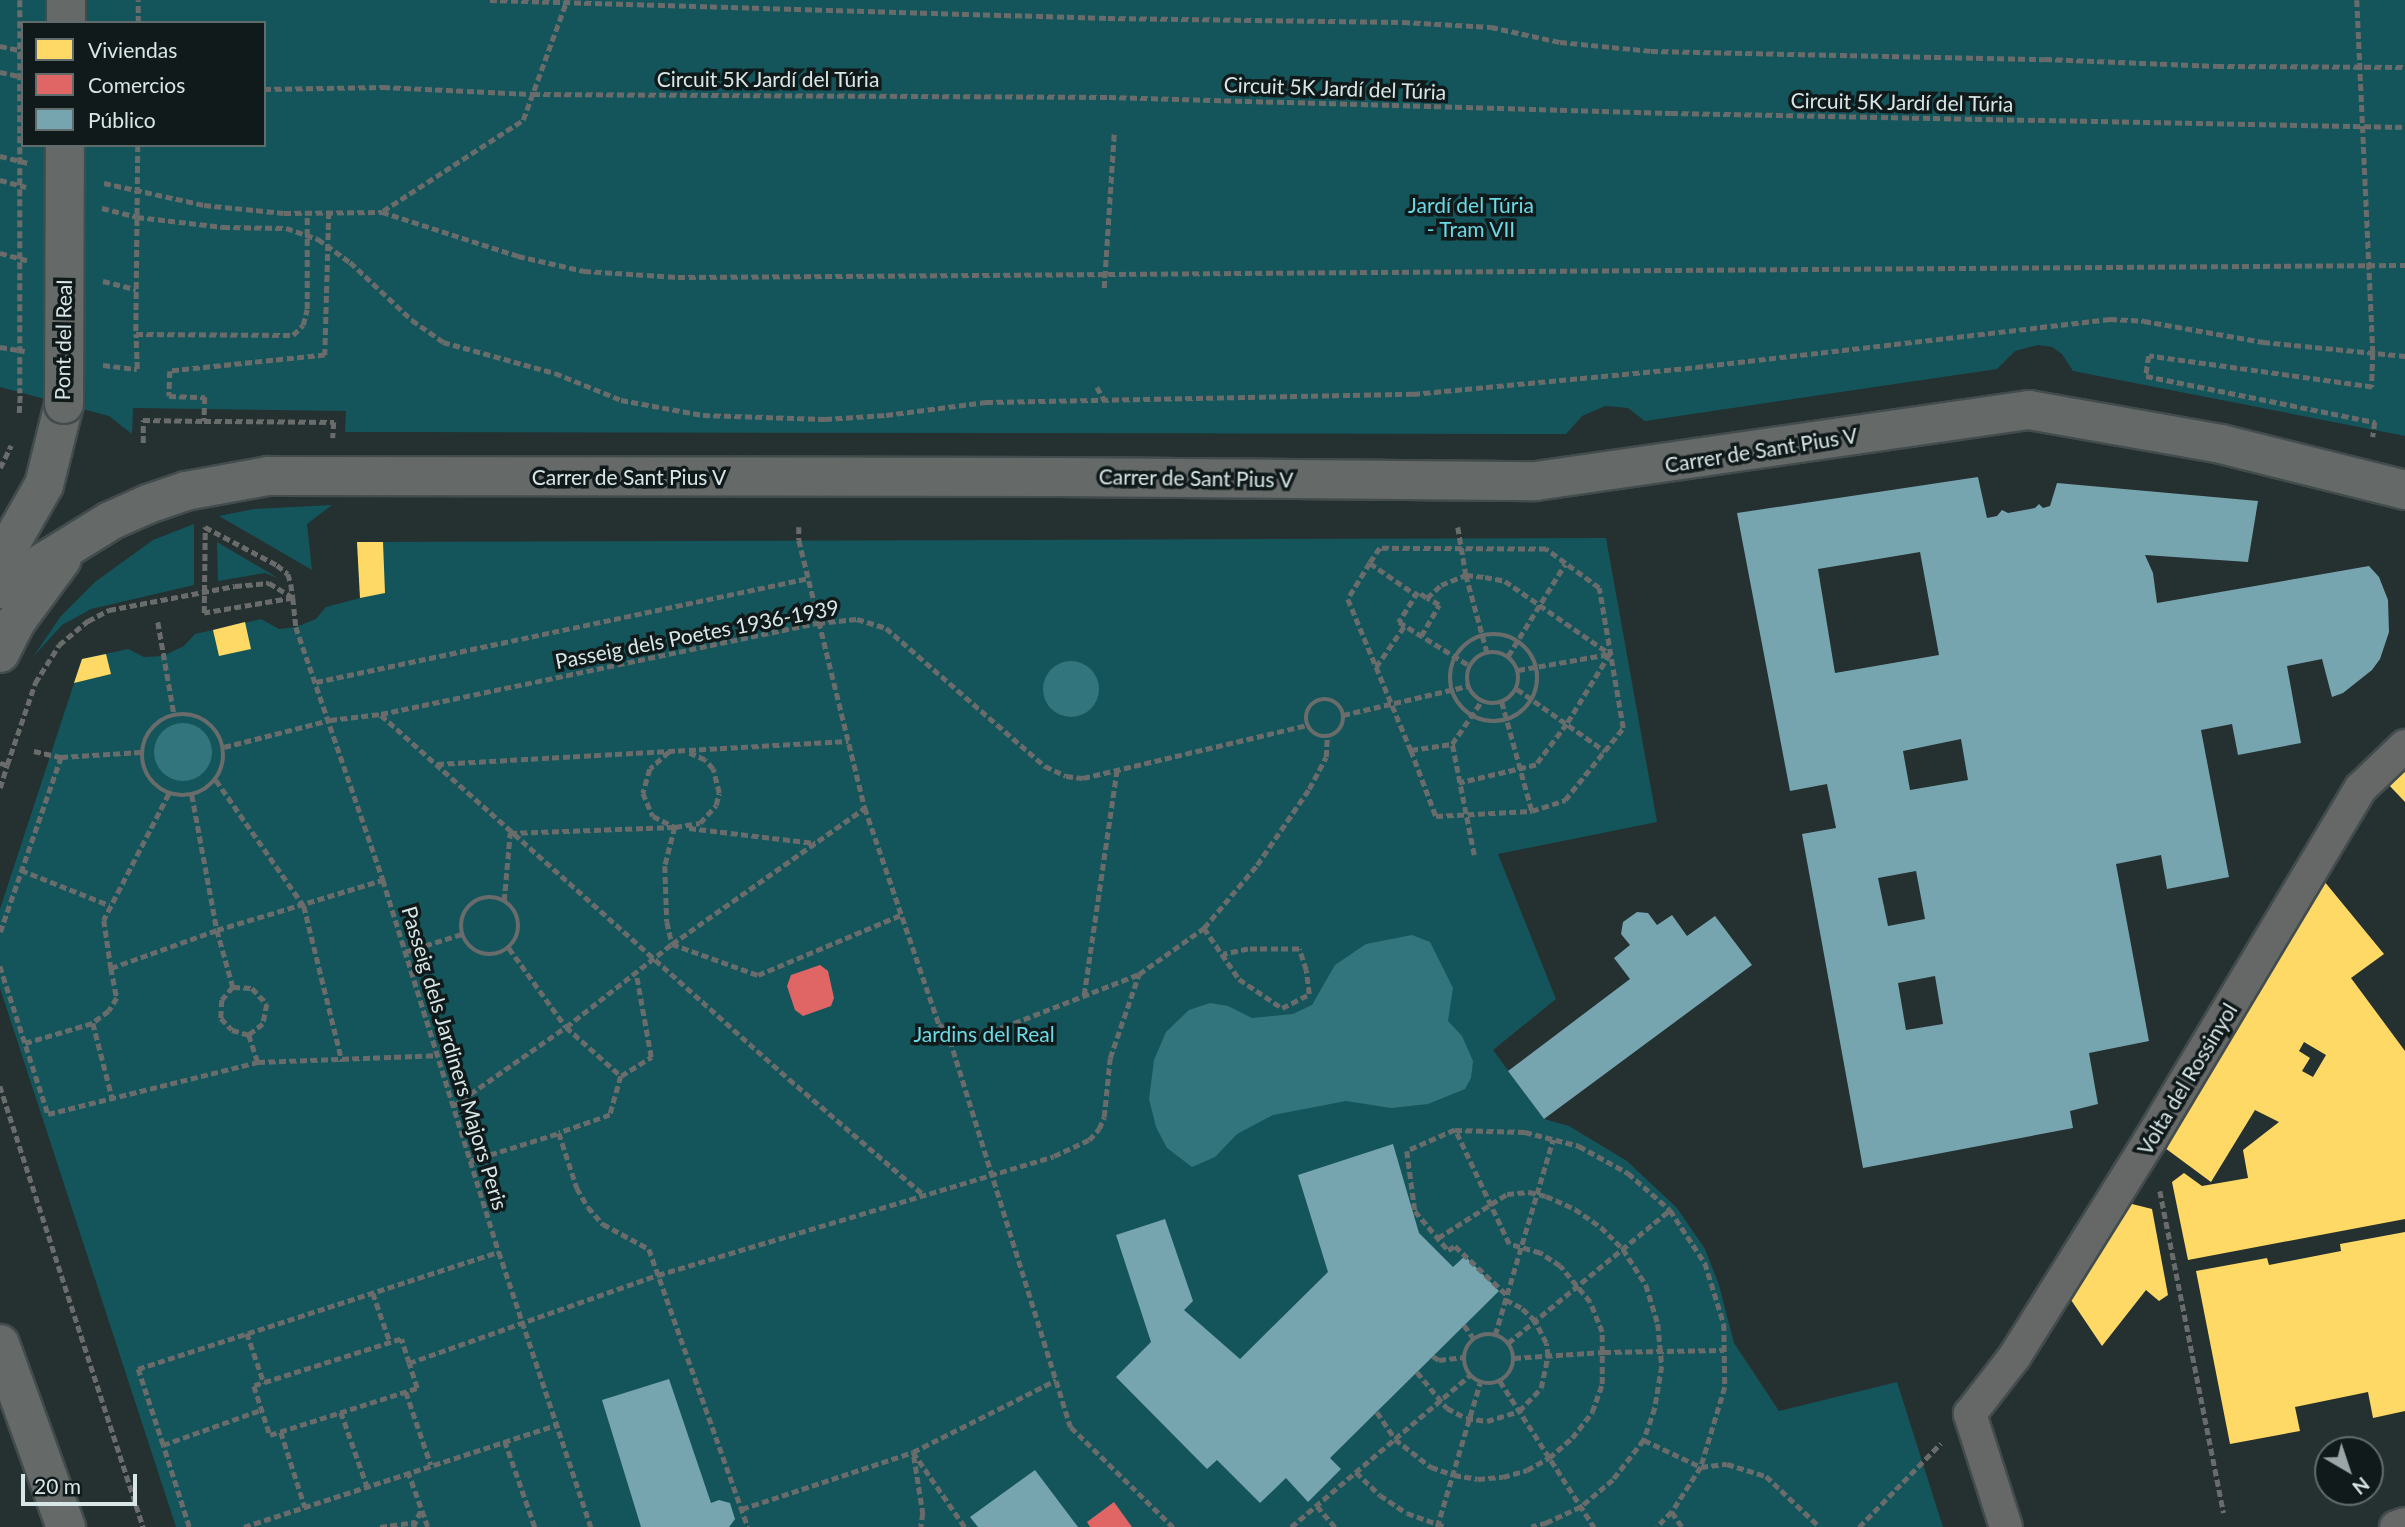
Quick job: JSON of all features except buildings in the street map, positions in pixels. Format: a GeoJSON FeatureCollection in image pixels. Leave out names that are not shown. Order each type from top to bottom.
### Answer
{"type":"FeatureCollection","features":[{"type":"Feature","properties":{"kind":"main road"},"geometry":{"type":"LineString","coordinates":[[66,0],[66,21]]}},
{"type":"Feature","properties":{"kind":"main road","name":"Pont del Real"},"geometry":{"type":"LineString","coordinates":[[0,562],[44,485],[64,404],[51,155]]}},
{"type":"Feature","properties":{"kind":"main road","name":"Carrer de Sant Pius V"},"geometry":{"type":"LineString","coordinates":[[0,589],[110,521],[148,504],[198,488],[268,477],[1059,477],[1536,481],[2029,410],[2221,444],[2405,490]]}},
{"type":"Feature","properties":{"kind":"main road"},"geometry":{"type":"LineString","coordinates":[[0,653],[15,623],[72,546]]}},
{"type":"Feature","properties":{"kind":"main road"},"geometry":{"type":"LineString","coordinates":[[0,1344],[66,1527]]}},
{"type":"Feature","properties":{"kind":"street","name":"Volta del Rossinyol"},"geometry":{"type":"LineString","coordinates":[[1970,1415],[2015,1356],[2150,1140],[2361,788],[2405,746]]}},
{"type":"Feature","properties":{"kind":"street"},"geometry":{"type":"LineString","coordinates":[[1970,1415],[2006,1527]]}},
{"type":"Feature","properties":{"kind":"street"},"geometry":{"type":"LineString","coordinates":[[2396,1527],[2405,1524]]}},
{"type":"Feature","properties":{"kind":"path","name":"Pont del Real"},"geometry":{"type":"LineString","coordinates":[[19,415],[20,0]]}},
{"type":"Feature","properties":{"kind":"path"},"geometry":{"type":"LineString","coordinates":[[138,0],[138,21]]}},
{"type":"Feature","properties":{"kind":"path"},"geometry":{"type":"LineString","coordinates":[[490,0],[1403,22],[1491,27],[1560,42],[1651,51],[2405,67]]}},
{"type":"Feature","properties":{"kind":"path"},"geometry":{"type":"LineString","coordinates":[[2357,0],[2373,353],[2372,387],[2150,356],[2146,376],[2375,422],[2373,437]]}},
{"type":"Feature","properties":{"kind":"path"},"geometry":{"type":"LineString","coordinates":[[382,212],[523,120],[566,2]]}},
{"type":"Feature","properties":{"kind":"path"},"geometry":{"type":"LineString","coordinates":[[0,46],[21,51]]}},
{"type":"Feature","properties":{"kind":"path"},"geometry":{"type":"LineString","coordinates":[[0,72],[21,77]]}},
{"type":"Feature","properties":{"kind":"path","name":"Circuit 5K Jardí del Túria"},"geometry":{"type":"LineString","coordinates":[[266,89],[383,87],[533,94],[1109,97],[1671,113],[2405,127]]}},
{"type":"Feature","properties":{"kind":"path"},"geometry":{"type":"LineString","coordinates":[[1104,288],[1114,132]]}},
{"type":"Feature","properties":{"kind":"path"},"geometry":{"type":"LineString","coordinates":[[138,147],[136,334],[293,335],[303,326],[307,309],[307,213]]}},
{"type":"Feature","properties":{"kind":"path"},"geometry":{"type":"LineString","coordinates":[[0,156],[51,155]]}},
{"type":"Feature","properties":{"kind":"path"},"geometry":{"type":"LineString","coordinates":[[0,180],[38,190]]}},
{"type":"Feature","properties":{"kind":"path"},"geometry":{"type":"LineString","coordinates":[[100,182],[204,205],[307,213],[382,212],[517,256],[584,271],[678,277],[2405,265]]}},
{"type":"Feature","properties":{"kind":"path"},"geometry":{"type":"LineString","coordinates":[[101,207],[137,217],[223,227],[286,229],[307,236],[328,246],[350,262],[412,320],[443,342],[555,373],[621,400],[703,415],[825,419],[886,415],[986,402],[1413,394],[1501,388],[2110,319],[2144,321],[2263,342],[2405,356]]}},
{"type":"Feature","properties":{"kind":"path"},"geometry":{"type":"LineString","coordinates":[[204,421],[205,397],[169,396],[170,371],[326,355],[329,212]]}},
{"type":"Feature","properties":{"kind":"path"},"geometry":{"type":"LineString","coordinates":[[1097,387],[1104,399]]}},
{"type":"Feature","properties":{"kind":"path"},"geometry":{"type":"LineString","coordinates":[[143,443],[143,420],[334,422],[333,442]]}},
{"type":"Feature","properties":{"kind":"path"},"geometry":{"type":"LineString","coordinates":[[0,468],[12,441]]}},
{"type":"Feature","properties":{"kind":"path","name":"Passeig dels Jardiners Majors Peris"},"geometry":{"type":"LineString","coordinates":[[205,592],[205,527],[277,565],[288,575],[296,627],[383,880],[499,1252],[559,1424],[591,1527]]}},
{"type":"Feature","properties":{"kind":"path"},"geometry":{"type":"LineString","coordinates":[[799,527],[799,540],[818,623],[865,807],[939,1024],[947,1030],[1071,1427],[1173,1527]]}},
{"type":"Feature","properties":{"kind":"path"},"geometry":{"type":"LineString","coordinates":[[1458,527],[1459,546],[1487,652]]}},
{"type":"Feature","properties":{"kind":"path"},"geometry":{"type":"LineString","coordinates":[[1459,546],[1546,549],[1599,588],[1623,728],[1565,800],[1532,811],[1436,816],[1348,599],[1370,563],[1380,548],[1459,546]]}},
{"type":"Feature","properties":{"kind":"path"},"geometry":{"type":"LineString","coordinates":[[1370,563],[1416,595]]}},
{"type":"Feature","properties":{"kind":"path"},"geometry":{"type":"LineString","coordinates":[[1508,656],[1565,564]]}},
{"type":"Feature","properties":{"kind":"path"},"geometry":{"type":"LineString","coordinates":[[1427,598],[1441,585],[1466,575],[1505,581],[1610,654]]}},
{"type":"Feature","properties":{"kind":"path"},"geometry":{"type":"LineString","coordinates":[[316,682],[809,578]]}},
{"type":"Feature","properties":{"kind":"path"},"geometry":{"type":"LineString","coordinates":[[0,788],[36,683],[59,645],[88,621],[109,610],[269,583],[293,598]]}},
{"type":"Feature","properties":{"kind":"path"},"geometry":{"type":"LineString","coordinates":[[205,592],[204,613],[293,598]]}},
{"type":"Feature","properties":{"kind":"path"},"geometry":{"type":"LineString","coordinates":[[1421,636],[1439,606],[1418,592],[1399,622],[1405,625],[1421,636],[1455,656],[1469,666]]}},
{"type":"Feature","properties":{"kind":"path","name":"Passeig dels Poetes 1936-1939"},"geometry":{"type":"LineString","coordinates":[[224,747],[330,720],[381,715],[818,623],[857,619],[886,628],[1045,766],[1066,776],[1083,778],[1307,724]]}},
{"type":"Feature","properties":{"kind":"path"},"geometry":{"type":"LineString","coordinates":[[158,622],[174,714]]}},
{"type":"Feature","properties":{"kind":"path"},"geometry":{"type":"LineString","coordinates":[[1376,667],[1405,625]]}},
{"type":"Feature","properties":{"kind":"path"},"geometry":{"type":"LineString","coordinates":[[1482,635],[1506,635],[1518,641],[1533,656],[1537,667],[1539,678],[1532,700],[1525,709],[1507,720],[1494,722],[1471,715],[1456,699],[1451,689],[1450,678],[1455,656],[1472,640],[1482,635]]}},
{"type":"Feature","properties":{"kind":"path"},"geometry":{"type":"LineString","coordinates":[[1487,652],[1508,656],[1518,670],[1517,689],[1502,702],[1480,702],[1468,686],[1469,666],[1487,652]]}},
{"type":"Feature","properties":{"kind":"path"},"geometry":{"type":"LineString","coordinates":[[1518,670],[1610,654]]}},
{"type":"Feature","properties":{"kind":"path"},"geometry":{"type":"LineString","coordinates":[[1459,783],[1536,765],[1567,724],[1610,654]]}},
{"type":"Feature","properties":{"kind":"path"},"geometry":{"type":"LineString","coordinates":[[1343,715],[1468,686]]}},
{"type":"Feature","properties":{"kind":"path"},"geometry":{"type":"LineString","coordinates":[[1517,689],[1605,751]]}},
{"type":"Feature","properties":{"kind":"path"},"geometry":{"type":"LineString","coordinates":[[1320,700],[1333,701],[1343,715],[1338,732],[1327,737],[1315,735],[1307,724],[1310,706],[1320,700]]}},
{"type":"Feature","properties":{"kind":"path"},"geometry":{"type":"LineString","coordinates":[[1474,855],[1452,744],[1480,702]]}},
{"type":"Feature","properties":{"kind":"path"},"geometry":{"type":"LineString","coordinates":[[1502,702],[1532,811]]}},
{"type":"Feature","properties":{"kind":"path"},"geometry":{"type":"LineString","coordinates":[[174,714],[201,717],[212,725],[224,747],[224,758],[216,780],[192,795],[169,794],[153,785],[147,775],[141,752],[151,727],[174,714]]}},
{"type":"Feature","properties":{"kind":"path"},"geometry":{"type":"LineString","coordinates":[[381,715],[510,833],[924,1195]]}},
{"type":"Feature","properties":{"kind":"path"},"geometry":{"type":"LineString","coordinates":[[950,1042],[1004,1027],[1139,974],[1204,928],[1257,865],[1309,789],[1325,757],[1327,737]]}},
{"type":"Feature","properties":{"kind":"path"},"geometry":{"type":"LineString","coordinates":[[436,764],[848,741]]}},
{"type":"Feature","properties":{"kind":"path"},"geometry":{"type":"LineString","coordinates":[[1411,750],[1452,744]]}},
{"type":"Feature","properties":{"kind":"path"},"geometry":{"type":"LineString","coordinates":[[34,751],[61,757],[141,752]]}},
{"type":"Feature","properties":{"kind":"path"},"geometry":{"type":"LineString","coordinates":[[683,751],[705,760],[718,781],[716,805],[709,815],[688,827]]}},
{"type":"Feature","properties":{"kind":"path"},"geometry":{"type":"LineString","coordinates":[[670,752],[650,769],[643,793],[653,816],[675,827]]}},
{"type":"Feature","properties":{"kind":"path"},"geometry":{"type":"LineString","coordinates":[[0,932],[61,757]]}},
{"type":"Feature","properties":{"kind":"path"},"geometry":{"type":"LineString","coordinates":[[0,763],[7,765]]}},
{"type":"Feature","properties":{"kind":"path"},"geometry":{"type":"LineString","coordinates":[[1083,996],[1117,769]]}},
{"type":"Feature","properties":{"kind":"path"},"geometry":{"type":"LineString","coordinates":[[216,780],[304,906],[342,1061]]}},
{"type":"Feature","properties":{"kind":"path"},"geometry":{"type":"LineString","coordinates":[[25,1043],[93,1023],[109,1011],[117,998],[104,919],[169,794]]}},
{"type":"Feature","properties":{"kind":"path"},"geometry":{"type":"LineString","coordinates":[[192,795],[217,930],[233,987]]}},
{"type":"Feature","properties":{"kind":"path"},"geometry":{"type":"LineString","coordinates":[[453,1106],[566,1027],[672,944],[865,807]]}},
{"type":"Feature","properties":{"kind":"path"},"geometry":{"type":"LineString","coordinates":[[672,944],[667,922],[665,866],[675,827]]}},
{"type":"Feature","properties":{"kind":"path"},"geometry":{"type":"LineString","coordinates":[[510,833],[688,827],[815,843]]}},
{"type":"Feature","properties":{"kind":"path"},"geometry":{"type":"LineString","coordinates":[[504,901],[510,833]]}},
{"type":"Feature","properties":{"kind":"path"},"geometry":{"type":"LineString","coordinates":[[21,870],[109,905]]}},
{"type":"Feature","properties":{"kind":"path"},"geometry":{"type":"LineString","coordinates":[[111,968],[217,930],[304,906],[383,880]]}},
{"type":"Feature","properties":{"kind":"path"},"geometry":{"type":"LineString","coordinates":[[493,897],[504,901],[516,912],[519,922],[519,931],[509,948],[501,953],[482,954],[473,950],[462,934],[463,915],[475,901],[493,897]]}},
{"type":"Feature","properties":{"kind":"path"},"geometry":{"type":"LineString","coordinates":[[672,944],[758,975],[901,915]]}},
{"type":"Feature","properties":{"kind":"path"},"geometry":{"type":"LineString","coordinates":[[1204,928],[1224,954],[1238,979],[1282,1008],[1309,994],[1306,970],[1299,949],[1248,949],[1224,954]]}},
{"type":"Feature","properties":{"kind":"path"},"geometry":{"type":"LineString","coordinates":[[405,952],[462,934]]}},
{"type":"Feature","properties":{"kind":"path"},"geometry":{"type":"LineString","coordinates":[[509,948],[566,1027],[621,1076]]}},
{"type":"Feature","properties":{"kind":"path"},"geometry":{"type":"LineString","coordinates":[[0,965],[48,1114],[258,1062],[342,1061],[437,1055]]}},
{"type":"Feature","properties":{"kind":"path"},"geometry":{"type":"LineString","coordinates":[[470,1161],[610,1115],[621,1076],[651,1057],[636,974]]}},
{"type":"Feature","properties":{"kind":"path"},"geometry":{"type":"LineString","coordinates":[[409,1363],[658,1275],[1054,1156],[1088,1140],[1099,1129],[1104,1117],[1110,1058],[1139,974]]}},
{"type":"Feature","properties":{"kind":"path"},"geometry":{"type":"LineString","coordinates":[[233,987],[252,988],[267,1004],[263,1024],[249,1035]]}},
{"type":"Feature","properties":{"kind":"path"},"geometry":{"type":"LineString","coordinates":[[233,987],[222,1000],[221,1018],[232,1030],[249,1035]]}},
{"type":"Feature","properties":{"kind":"path"},"geometry":{"type":"LineString","coordinates":[[93,1023],[112,1097]]}},
{"type":"Feature","properties":{"kind":"path"},"geometry":{"type":"LineString","coordinates":[[249,1035],[258,1062]]}},
{"type":"Feature","properties":{"kind":"path"},"geometry":{"type":"LineString","coordinates":[[0,1086],[143,1527]]}},
{"type":"Feature","properties":{"kind":"path"},"geometry":{"type":"LineString","coordinates":[[1377,1412],[1395,1439],[1431,1467],[1478,1479],[1503,1477],[1527,1470],[1549,1458],[1572,1438],[1592,1412],[1602,1384],[1602,1332],[1579,1286],[1560,1266],[1540,1252],[1509,1244],[1455,1130]]}},
{"type":"Feature","properties":{"kind":"path"},"geometry":{"type":"LineString","coordinates":[[1417,1372],[1447,1408],[1470,1419],[1496,1419],[1519,1411],[1541,1388],[1548,1356],[1546,1343],[1535,1321],[1506,1298],[1455,1246],[1448,1250],[1415,1211],[1407,1151],[1455,1130],[1525,1132],[1579,1146],[1628,1173],[1670,1210],[1704,1263],[1724,1324],[1725,1387],[1701,1467],[1672,1512],[1657,1527]]}},
{"type":"Feature","properties":{"kind":"path"},"geometry":{"type":"LineString","coordinates":[[559,1133],[577,1188],[588,1207],[603,1224],[649,1249],[748,1527]]}},
{"type":"Feature","properties":{"kind":"path"},"geometry":{"type":"LineString","coordinates":[[1495,1335],[1553,1139]]}},
{"type":"Feature","properties":{"kind":"path"},"geometry":{"type":"LineString","coordinates":[[2150,1140],[2224,1513]]}},
{"type":"Feature","properties":{"kind":"path"},"geometry":{"type":"LineString","coordinates":[[1438,1238],[1507,1194],[1537,1194],[1575,1209],[1601,1227],[1623,1249],[1646,1285],[1658,1324],[1662,1366],[1656,1408],[1644,1440],[1614,1480],[1581,1507],[1547,1523],[1531,1527]]}},
{"type":"Feature","properties":{"kind":"path"},"geometry":{"type":"LineString","coordinates":[[1508,1343],[1670,1210]]}},
{"type":"Feature","properties":{"kind":"path"},"geometry":{"type":"LineString","coordinates":[[189,1527],[138,1369],[499,1252]]}},
{"type":"Feature","properties":{"kind":"path"},"geometry":{"type":"LineString","coordinates":[[373,1293],[390,1342]]}},
{"type":"Feature","properties":{"kind":"path"},"geometry":{"type":"LineString","coordinates":[[1464,1325],[1474,1339]]}},
{"type":"Feature","properties":{"kind":"path"},"geometry":{"type":"LineString","coordinates":[[247,1333],[264,1383]]}},
{"type":"Feature","properties":{"kind":"path"},"geometry":{"type":"LineString","coordinates":[[1495,1335],[1508,1343],[1514,1358],[1511,1372],[1500,1381],[1480,1383],[1470,1375],[1464,1357],[1474,1339],[1495,1335]]}},
{"type":"Feature","properties":{"kind":"path"},"geometry":{"type":"LineString","coordinates":[[401,1339],[417,1388],[270,1435],[254,1386],[390,1342],[401,1339]]}},
{"type":"Feature","properties":{"kind":"path"},"geometry":{"type":"LineString","coordinates":[[1514,1358],[1604,1352],[1724,1350]]}},
{"type":"Feature","properties":{"kind":"path"},"geometry":{"type":"LineString","coordinates":[[1433,1356],[1439,1360],[1464,1357]]}},
{"type":"Feature","properties":{"kind":"path"},"geometry":{"type":"LineString","coordinates":[[1291,1527],[1470,1375]]}},
{"type":"Feature","properties":{"kind":"path"},"geometry":{"type":"LineString","coordinates":[[743,1510],[913,1452],[1056,1380]]}},
{"type":"Feature","properties":{"kind":"path"},"geometry":{"type":"LineString","coordinates":[[1500,1381],[1594,1527]]}},
{"type":"Feature","properties":{"kind":"path"},"geometry":{"type":"LineString","coordinates":[[1437,1526],[1480,1383]]}},
{"type":"Feature","properties":{"kind":"path"},"geometry":{"type":"LineString","coordinates":[[406,1392],[431,1465]]}},
{"type":"Feature","properties":{"kind":"path"},"geometry":{"type":"LineString","coordinates":[[163,1445],[261,1410]]}},
{"type":"Feature","properties":{"kind":"path"},"geometry":{"type":"LineString","coordinates":[[341,1412],[368,1486]]}},
{"type":"Feature","properties":{"kind":"path"},"geometry":{"type":"LineString","coordinates":[[1858,1527],[1970,1415]]}},
{"type":"Feature","properties":{"kind":"path"},"geometry":{"type":"LineString","coordinates":[[244,1527],[408,1471],[559,1424]]}},
{"type":"Feature","properties":{"kind":"path"},"geometry":{"type":"LineString","coordinates":[[281,1432],[305,1507]]}},
{"type":"Feature","properties":{"kind":"path"},"geometry":{"type":"LineString","coordinates":[[1644,1440],[1701,1467],[1727,1464],[1766,1476],[1820,1527]]}},
{"type":"Feature","properties":{"kind":"path"},"geometry":{"type":"LineString","coordinates":[[505,1441],[535,1527]]}},
{"type":"Feature","properties":{"kind":"path"},"geometry":{"type":"LineString","coordinates":[[913,1452],[923,1513],[921,1527]]}},
{"type":"Feature","properties":{"kind":"path"},"geometry":{"type":"LineString","coordinates":[[913,1452],[965,1527]]}},
{"type":"Feature","properties":{"kind":"path"},"geometry":{"type":"LineString","coordinates":[[408,1471],[428,1527]]}},
{"type":"Feature","properties":{"kind":"path"},"geometry":{"type":"LineString","coordinates":[[1356,1472],[1380,1495],[1398,1507],[1437,1526],[1446,1527]]}},
{"type":"Feature","properties":{"kind":"path"},"geometry":{"type":"LineString","coordinates":[[1317,1506],[1335,1527]]}},
{"type":"Feature","properties":{"kind":"path"},"geometry":{"type":"LineString","coordinates":[[380,1527],[414,1524],[422,1509]]}},
{"type":"Feature","properties":{"kind":"path"},"geometry":{"type":"LineString","coordinates":[[1672,1512],[1682,1527]]}},
{"type":"Feature","properties":{"kind":"green space","name":"Jardí del Túria - Tram VII"},"geometry":{"type":"Polygon","coordinates":[[[0,0],[2405,0],[2405,436],[2073,371],[2062,354],[2052,347],[2038,345],[2015,351],[1997,369],[1645,421],[1628,408],[1605,406],[1582,416],[1566,434],[345,432],[346,411],[133,408],[132,434],[109,416],[0,387],[0,0]]]}},
{"type":"Feature","properties":{"kind":"green space"},"geometry":{"type":"Polygon","coordinates":[[[332,505],[307,524],[312,570],[219,516],[254,509],[332,505]]]}},
{"type":"Feature","properties":{"kind":"green space"},"geometry":{"type":"Polygon","coordinates":[[[194,524],[194,585],[91,609],[62,625],[33,657],[61,616],[95,582],[153,540],[194,524]]]}},
{"type":"Feature","properties":{"kind":"green space","name":"Jardins del Real"},"geometry":{"type":"Polygon","coordinates":[[[1606,538],[1657,822],[1498,854],[1556,999],[1493,1050],[1544,1119],[1569,1126],[1627,1161],[1677,1208],[1705,1249],[1719,1285],[1734,1343],[1779,1411],[1897,1382],[1943,1527],[176,1527],[0,988],[0,909],[82,659],[128,649],[144,657],[163,656],[184,646],[195,634],[261,619],[279,629],[296,627],[316,619],[326,607],[360,598],[357,542],[1606,538]]]}},
{"type":"Feature","properties":{"kind":"green space"},"geometry":{"type":"Polygon","coordinates":[[[217,542],[278,578],[265,573],[218,581],[217,542]]]}},
{"type":"Feature","properties":{"kind":"shaded area"},"geometry":{"type":"Polygon","coordinates":[[[1071,661],[1091,669],[1099,689],[1091,709],[1071,717],[1051,709],[1043,689],[1051,669],[1071,661]]]}},
{"type":"Feature","properties":{"kind":"shaded area"},"geometry":{"type":"Polygon","coordinates":[[[177,723],[189,723],[204,731],[212,746],[212,758],[204,773],[189,781],[177,781],[162,773],[154,758],[154,746],[162,731],[177,723]]]}},
{"type":"Feature","properties":{"kind":"shaded area"},"geometry":{"type":"Polygon","coordinates":[[[1412,935],[1430,942],[1453,988],[1448,1021],[1462,1036],[1473,1061],[1471,1078],[1465,1089],[1428,1104],[1391,1108],[1346,1101],[1273,1115],[1237,1134],[1215,1157],[1192,1167],[1167,1148],[1156,1127],[1149,1099],[1154,1060],[1166,1032],[1189,1010],[1210,1003],[1228,1006],[1252,1018],[1293,1014],[1312,1005],[1335,965],[1366,944],[1412,935]]]}}]}
